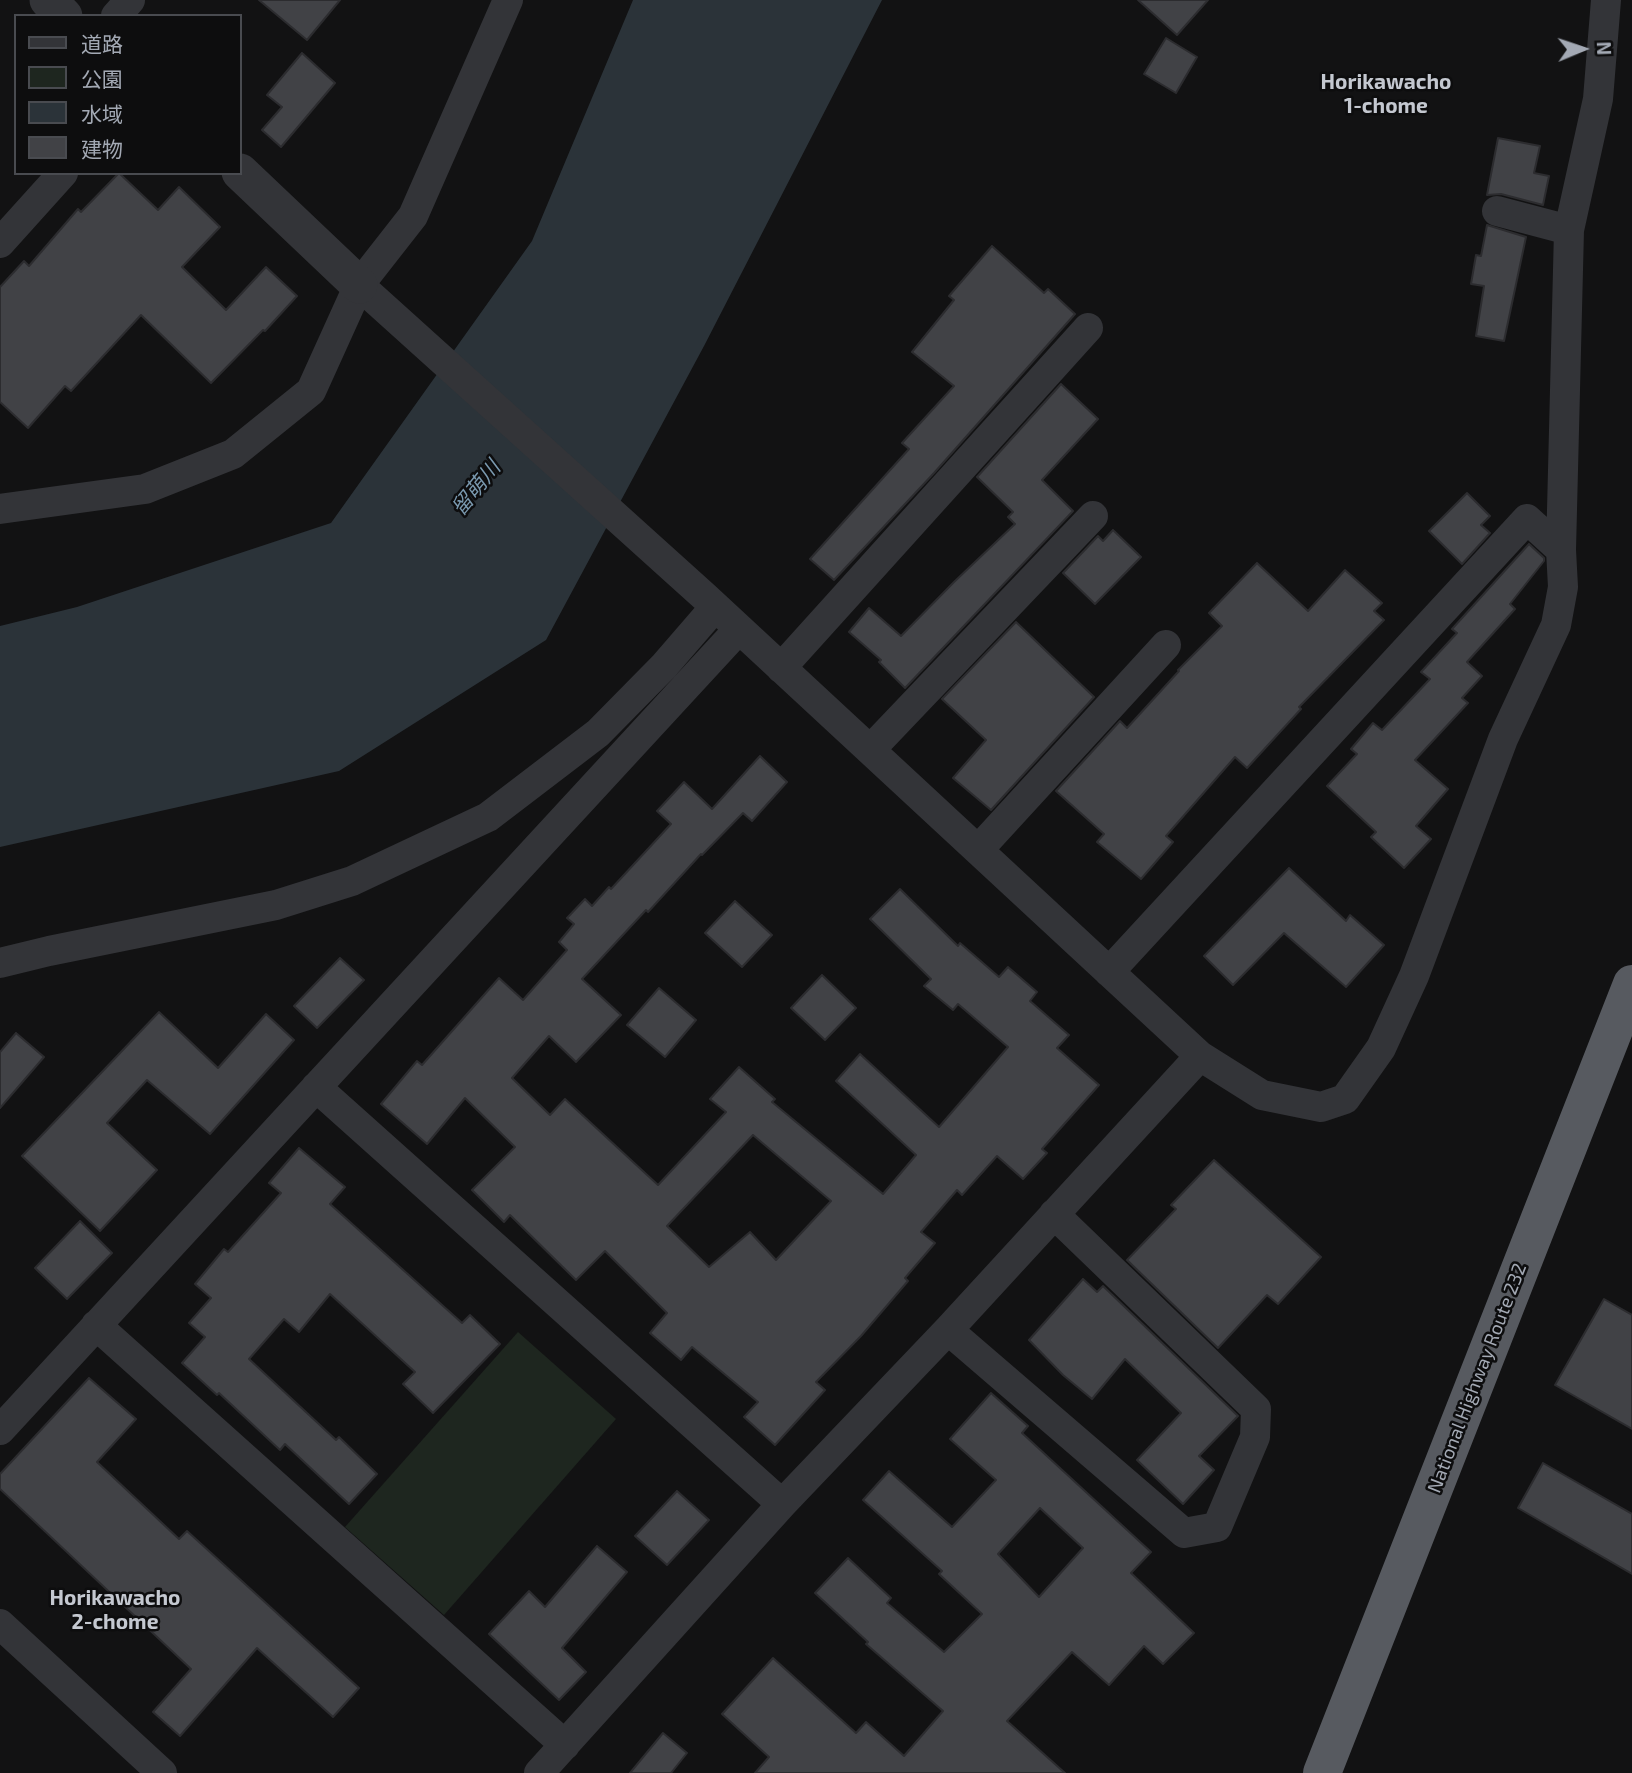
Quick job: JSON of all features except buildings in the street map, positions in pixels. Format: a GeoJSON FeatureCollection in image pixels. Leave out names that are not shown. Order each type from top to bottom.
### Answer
{"type":"FeatureCollection","features":[{"type":"Feature","properties":{"kind":"highway","name":"National Highway Route 232"},"geometry":{"type":"LineString","coordinates":[[1322,1773],[1632,984]]}},
{"type":"Feature","properties":{"kind":"street"},"geometry":{"type":"LineString","coordinates":[[48,0],[62,14]]}},
{"type":"Feature","properties":{"kind":"street"},"geometry":{"type":"LineString","coordinates":[[118,14],[130,0]]}},
{"type":"Feature","properties":{"kind":"street"},"geometry":{"type":"LineString","coordinates":[[0,509],[145,489],[233,454],[311,391],[413,216],[508,0]]}},
{"type":"Feature","properties":{"kind":"street"},"geometry":{"type":"LineString","coordinates":[[242,174],[1200,1056],[1262,1095],[1321,1107],[1345,1099],[1381,1048],[1414,976],[1503,738],[1556,625],[1563,587],[1561,551],[1569,230],[1598,99],[1606,0]]}},
{"type":"Feature","properties":{"kind":"street"},"geometry":{"type":"LineString","coordinates":[[0,243],[61,175]]}},
{"type":"Feature","properties":{"kind":"street"},"geometry":{"type":"LineString","coordinates":[[1497,211],[1569,230]]}},
{"type":"Feature","properties":{"kind":"street"},"geometry":{"type":"LineString","coordinates":[[781,668],[1088,328]]}},
{"type":"Feature","properties":{"kind":"street"},"geometry":{"type":"LineString","coordinates":[[870,750],[1093,516]]}},
{"type":"Feature","properties":{"kind":"street"},"geometry":{"type":"LineString","coordinates":[[1109,972],[1527,519],[1561,551]]}},
{"type":"Feature","properties":{"kind":"street"},"geometry":{"type":"LineString","coordinates":[[0,963],[49,950],[276,905],[352,881],[488,817],[598,733],[664,666],[710,602]]}},
{"type":"Feature","properties":{"kind":"street"},"geometry":{"type":"LineString","coordinates":[[0,1430],[739,629]]}},
{"type":"Feature","properties":{"kind":"street"},"geometry":{"type":"LineString","coordinates":[[978,850],[1166,645]]}},
{"type":"Feature","properties":{"kind":"street"},"geometry":{"type":"LineString","coordinates":[[539,1773],[782,1504],[948,1330],[1200,1056]]}},
{"type":"Feature","properties":{"kind":"street"},"geometry":{"type":"LineString","coordinates":[[316,1087],[782,1504]]}},
{"type":"Feature","properties":{"kind":"street"},"geometry":{"type":"LineString","coordinates":[[948,1330],[1184,1533],[1217,1527],[1255,1437],[1256,1409],[1054,1214]]}},
{"type":"Feature","properties":{"kind":"street"},"geometry":{"type":"LineString","coordinates":[[96,1325],[565,1745]]}},
{"type":"Feature","properties":{"kind":"street"},"geometry":{"type":"LineString","coordinates":[[0,1624],[162,1773]]}},
{"type":"Feature","properties":{"kind":"green space"},"geometry":{"type":"Polygon","coordinates":[[[518,1332],[616,1419],[444,1615],[345,1527],[518,1332]]]}},
{"type":"Feature","properties":{"kind":"water","name":"留萌川"},"geometry":{"type":"Polygon","coordinates":[[[633,0],[882,0],[704,346],[546,640],[339,771],[0,847],[0,626],[77,607],[331,523],[532,241],[633,0]]]}},
{"type":"Feature","properties":{"kind":"district","name":"Horikawacho 1-chome"},"geometry":{"type":"Point","coordinates":[1386,94]}},
{"type":"Feature","properties":{"kind":"district","name":"Horikawacho 2-chome"},"geometry":{"type":"Point","coordinates":[115,1610]}}]}
